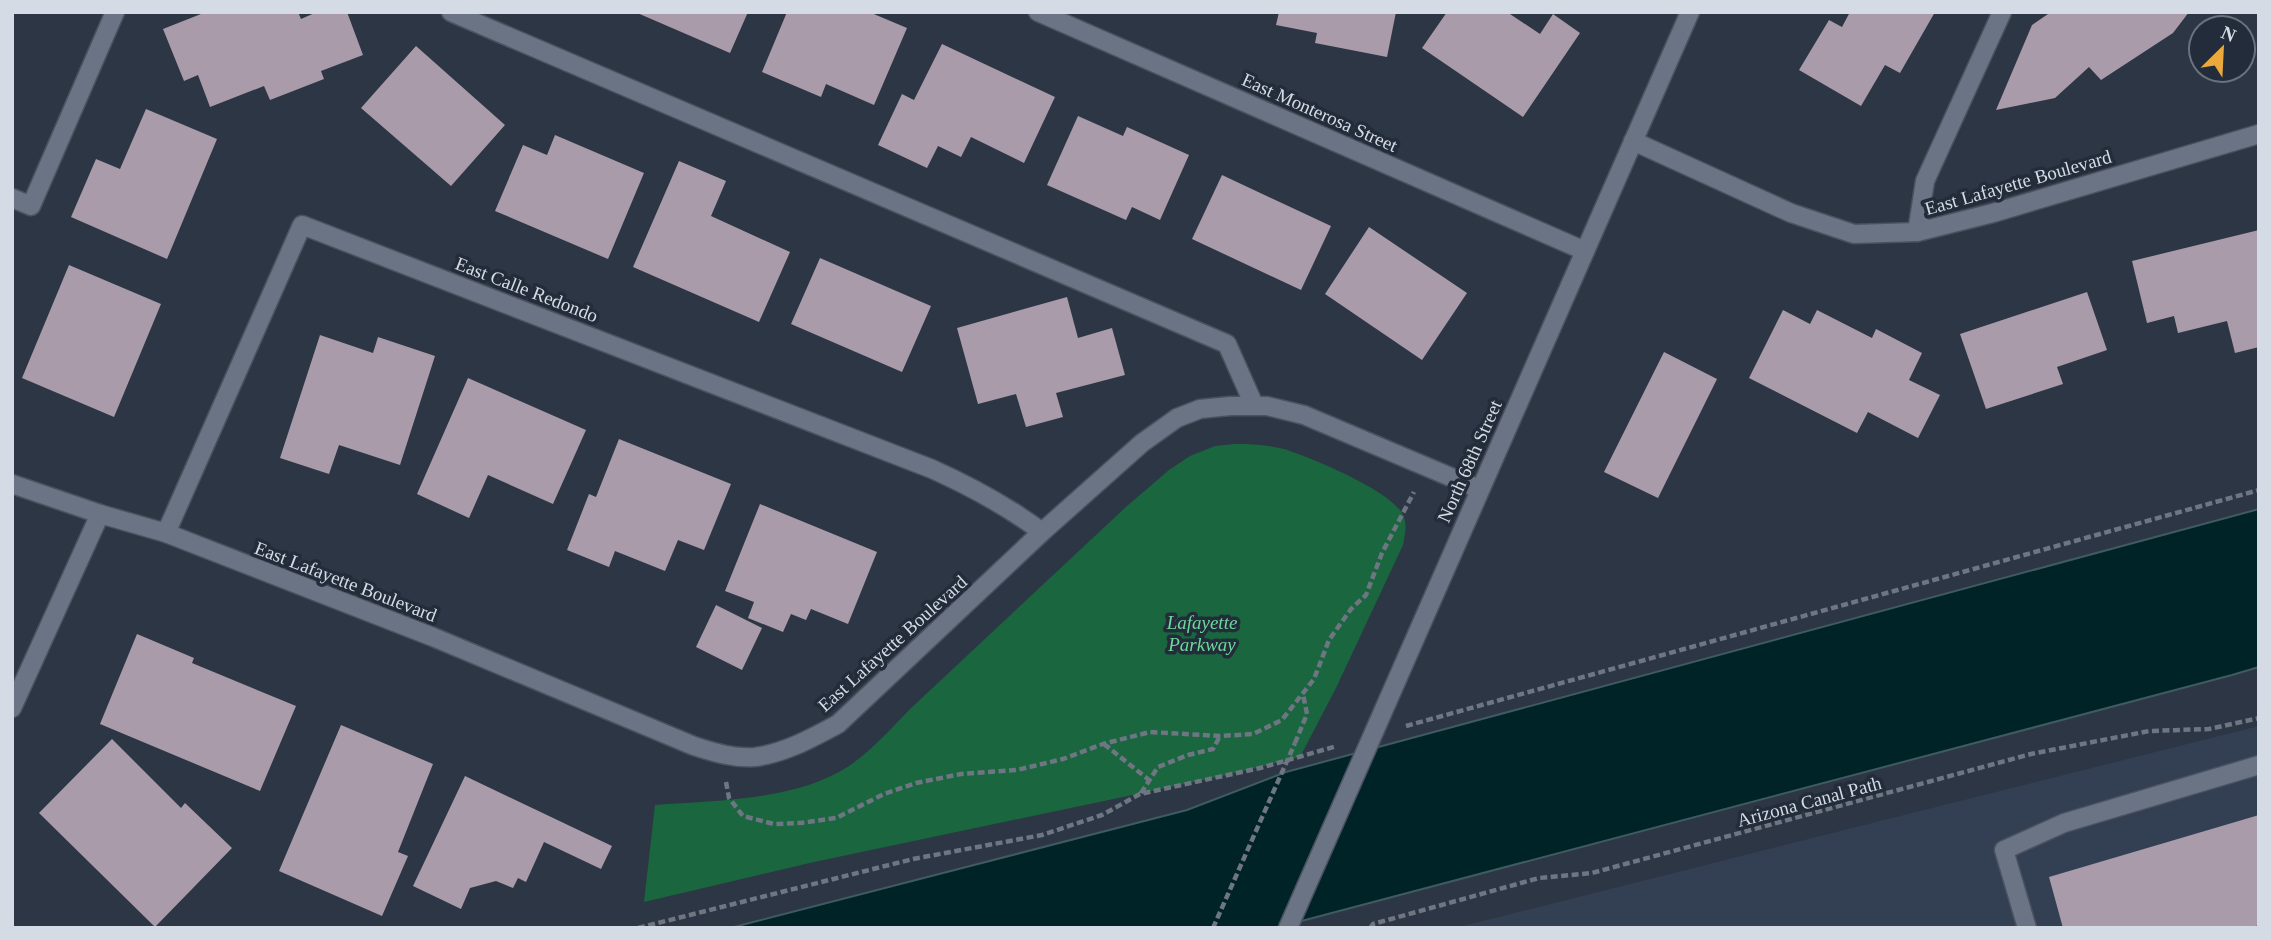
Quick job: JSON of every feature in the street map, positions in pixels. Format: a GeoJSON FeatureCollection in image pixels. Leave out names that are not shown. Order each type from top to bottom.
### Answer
{"type":"FeatureCollection","features":[{"type":"Feature","properties":{"kind":"street"},"geometry":{"type":"LineString","coordinates":[[12,198],[31,206],[115,12]]}},
{"type":"Feature","properties":{"kind":"street"},"geometry":{"type":"LineString","coordinates":[[451,12],[1227,344],[1254,405]]}},
{"type":"Feature","properties":{"kind":"street","name":"East Monterosa Street"},"geometry":{"type":"LineString","coordinates":[[1038,12],[1585,251]]}},
{"type":"Feature","properties":{"kind":"street","name":"North 68th Street"},"geometry":{"type":"LineString","coordinates":[[1288,928],[1690,12]]}},
{"type":"Feature","properties":{"kind":"street"},"geometry":{"type":"LineString","coordinates":[[1917,232],[1925,181],[2001,12]]}},
{"type":"Feature","properties":{"kind":"street","name":"East Lafayette Boulevard"},"geometry":{"type":"LineString","coordinates":[[1633,141],[1791,213],[1854,234],[1917,232],[1993,213],[2259,134]]}},
{"type":"Feature","properties":{"kind":"street","name":"East Calle Redondo"},"geometry":{"type":"LineString","coordinates":[[166,533],[302,225],[932,469],[976,488],[1042,532]]}},
{"type":"Feature","properties":{"kind":"street","name":"East Lafayette Boulevard"},"geometry":{"type":"LineString","coordinates":[[12,484],[166,533],[433,637],[694,746],[722,754],[754,757],[799,745],[838,724],[1042,532],[1142,443],[1177,418],[1199,409],[1254,405],[1304,415],[1479,489]]}},
{"type":"Feature","properties":{"kind":"street"},"geometry":{"type":"LineString","coordinates":[[12,708],[100,514]]}},
{"type":"Feature","properties":{"kind":"street"},"geometry":{"type":"LineString","coordinates":[[2027,928],[2004,850],[2064,823],[2259,765]]}},
{"type":"Feature","properties":{"kind":"path"},"geometry":{"type":"LineString","coordinates":[[722,754],[729,798],[743,816],[774,824],[836,818],[884,794],[916,783],[961,774],[1017,770],[1150,732],[1220,736],[1253,734],[1282,720],[1314,679],[1329,640],[1366,595],[1382,553],[1427,466]]}},
{"type":"Feature","properties":{"kind":"path"},"geometry":{"type":"LineString","coordinates":[[1416,723],[2259,490]]}},
{"type":"Feature","properties":{"kind":"path"},"geometry":{"type":"LineString","coordinates":[[1213,928],[1307,714],[1303,694]]}},
{"type":"Feature","properties":{"kind":"path","name":"Arizona Canal Path"},"geometry":{"type":"LineString","coordinates":[[1370,928],[1373,924],[1539,878],[1592,873],[2031,754],[2150,731],[2209,729],[2259,718]]}},
{"type":"Feature","properties":{"kind":"path"},"geometry":{"type":"LineString","coordinates":[[1140,794],[1158,767],[1213,749],[1220,736]]}},
{"type":"Feature","properties":{"kind":"path"},"geometry":{"type":"LineString","coordinates":[[1103,744],[1149,780]]}},
{"type":"Feature","properties":{"kind":"path"},"geometry":{"type":"LineString","coordinates":[[638,928],[913,859],[1042,835],[1102,815],[1140,794],[1300,757]]}},
{"type":"Feature","properties":{"kind":"shaded area"},"geometry":{"type":"Polygon","coordinates":[[[2259,509],[2259,667],[2232,675],[1275,928],[730,928],[1187,810],[1286,772],[2259,509]]]}},
{"type":"Feature","properties":{"kind":"shaded area"},"geometry":{"type":"Polygon","coordinates":[[[2259,726],[2259,928],[1455,928],[2259,726]]]}},
{"type":"Feature","properties":{"kind":"green space","name":"Lafayette Parkway"},"geometry":{"type":"Polygon","coordinates":[[[1235,444],[1284,449],[1312,459],[1382,494],[1402,513],[1405,521],[1403,545],[1336,688],[1300,757],[1223,776],[814,862],[644,902],[655,805],[730,800],[781,792],[828,778],[849,766],[873,747],[909,710],[1169,470],[1190,456],[1215,446],[1235,444]]]}},
{"type":"Feature","properties":{"kind":"building"},"geometry":{"type":"Polygon","coordinates":[[[206,12],[298,12],[301,19],[317,12],[347,12],[363,55],[321,71],[324,79],[270,100],[264,86],[210,107],[198,75],[184,81],[163,29],[206,12]]]}},
{"type":"Feature","properties":{"kind":"building"},"geometry":{"type":"Polygon","coordinates":[[[635,12],[748,12],[730,53],[635,12]]]}},
{"type":"Feature","properties":{"kind":"building"},"geometry":{"type":"Polygon","coordinates":[[[787,12],[869,12],[907,28],[874,105],[826,84],[821,97],[762,72],[787,12]]]}},
{"type":"Feature","properties":{"kind":"building"},"geometry":{"type":"Polygon","coordinates":[[[1279,12],[1396,12],[1387,57],[1315,43],[1317,33],[1276,25],[1279,12]]]}},
{"type":"Feature","properties":{"kind":"building"},"geometry":{"type":"Polygon","coordinates":[[[1447,12],[1507,12],[1540,34],[1553,14],[1580,33],[1523,117],[1422,48],[1447,12]]]}},
{"type":"Feature","properties":{"kind":"building"},"geometry":{"type":"Polygon","coordinates":[[[1850,12],[1935,12],[1900,73],[1885,65],[1861,106],[1799,70],[1829,20],[1842,27],[1850,12]]]}},
{"type":"Feature","properties":{"kind":"building"},"geometry":{"type":"Polygon","coordinates":[[[2047,12],[2189,12],[2173,33],[2101,80],[2089,67],[2055,98],[1996,110],[2032,25],[2048,14],[2047,12]]]}},
{"type":"Feature","properties":{"kind":"building"},"geometry":{"type":"Polygon","coordinates":[[[942,44],[1055,97],[1024,163],[971,137],[961,157],[938,146],[927,168],[878,145],[902,94],[914,100],[942,44]]]}},
{"type":"Feature","properties":{"kind":"building"},"geometry":{"type":"Polygon","coordinates":[[[416,46],[505,125],[451,186],[361,108],[416,46]]]}},
{"type":"Feature","properties":{"kind":"building"},"geometry":{"type":"Polygon","coordinates":[[[146,109],[217,139],[167,259],[71,217],[96,159],[120,169],[146,109]]]}},
{"type":"Feature","properties":{"kind":"building"},"geometry":{"type":"Polygon","coordinates":[[[1078,116],[1123,136],[1127,127],[1189,155],[1160,220],[1132,207],[1126,220],[1047,185],[1078,116]]]}},
{"type":"Feature","properties":{"kind":"building"},"geometry":{"type":"Polygon","coordinates":[[[555,135],[644,173],[608,259],[495,211],[523,145],[547,155],[555,135]]]}},
{"type":"Feature","properties":{"kind":"building"},"geometry":{"type":"Polygon","coordinates":[[[679,161],[726,181],[711,216],[790,252],[759,322],[633,267],[679,161]]]}},
{"type":"Feature","properties":{"kind":"building"},"geometry":{"type":"Polygon","coordinates":[[[1222,175],[1331,226],[1301,290],[1192,239],[1222,175]]]}},
{"type":"Feature","properties":{"kind":"building"},"geometry":{"type":"Polygon","coordinates":[[[1369,227],[1467,293],[1422,360],[1325,294],[1369,227]]]}},
{"type":"Feature","properties":{"kind":"building"},"geometry":{"type":"Polygon","coordinates":[[[2259,230],[2259,347],[2235,353],[2227,321],[2178,333],[2174,316],[2147,323],[2132,261],[2259,230]]]}},
{"type":"Feature","properties":{"kind":"building"},"geometry":{"type":"Polygon","coordinates":[[[820,258],[931,306],[902,372],[791,324],[820,258]]]}},
{"type":"Feature","properties":{"kind":"building"},"geometry":{"type":"Polygon","coordinates":[[[69,265],[161,304],[114,417],[22,378],[69,265]]]}},
{"type":"Feature","properties":{"kind":"building"},"geometry":{"type":"Polygon","coordinates":[[[2087,292],[2107,350],[2057,367],[2063,384],[1986,409],[1960,334],[2087,292]]]}},
{"type":"Feature","properties":{"kind":"building"},"geometry":{"type":"Polygon","coordinates":[[[1067,297],[1078,338],[1112,328],[1125,375],[1056,393],[1063,417],[1026,427],[1016,394],[978,404],[957,328],[1067,297]]]}},
{"type":"Feature","properties":{"kind":"building"},"geometry":{"type":"Polygon","coordinates":[[[1783,310],[1810,324],[1817,310],[1872,338],[1876,329],[1922,353],[1909,380],[1940,395],[1918,438],[1868,412],[1857,433],[1749,378],[1783,310]]]}},
{"type":"Feature","properties":{"kind":"building"},"geometry":{"type":"Polygon","coordinates":[[[320,335],[373,353],[378,337],[435,356],[400,465],[339,445],[329,474],[280,458],[320,335]]]}},
{"type":"Feature","properties":{"kind":"building"},"geometry":{"type":"Polygon","coordinates":[[[1664,352],[1717,379],[1658,498],[1604,472],[1664,352]]]}},
{"type":"Feature","properties":{"kind":"building"},"geometry":{"type":"Polygon","coordinates":[[[468,378],[586,430],[553,504],[488,475],[469,518],[417,494],[468,378]]]}},
{"type":"Feature","properties":{"kind":"building"},"geometry":{"type":"Polygon","coordinates":[[[619,439],[731,484],[704,550],[678,540],[665,571],[615,551],[609,567],[567,550],[589,494],[596,497],[619,439]]]}},
{"type":"Feature","properties":{"kind":"building"},"geometry":{"type":"Polygon","coordinates":[[[760,504],[877,552],[848,624],[811,609],[806,620],[791,614],[783,632],[748,618],[754,602],[725,591],[760,504]]]}},
{"type":"Feature","properties":{"kind":"building"},"geometry":{"type":"Polygon","coordinates":[[[716,605],[762,628],[742,670],[696,647],[716,605]]]}},
{"type":"Feature","properties":{"kind":"building"},"geometry":{"type":"Polygon","coordinates":[[[137,634],[194,658],[192,663],[296,706],[260,791],[100,724],[137,634]]]}},
{"type":"Feature","properties":{"kind":"building"},"geometry":{"type":"Polygon","coordinates":[[[341,725],[433,764],[398,852],[408,856],[382,916],[279,871],[341,725]]]}},
{"type":"Feature","properties":{"kind":"building"},"geometry":{"type":"Polygon","coordinates":[[[112,739],[181,808],[185,803],[232,848],[155,927],[39,813],[112,739]]]}},
{"type":"Feature","properties":{"kind":"building"},"geometry":{"type":"Polygon","coordinates":[[[465,776],[612,846],[601,869],[544,842],[526,882],[518,878],[513,888],[496,881],[470,888],[461,909],[413,886],[465,776]]]}},
{"type":"Feature","properties":{"kind":"building"},"geometry":{"type":"Polygon","coordinates":[[[2259,815],[2259,925],[2249,928],[2063,928],[2049,877],[2259,815]]]}}]}
